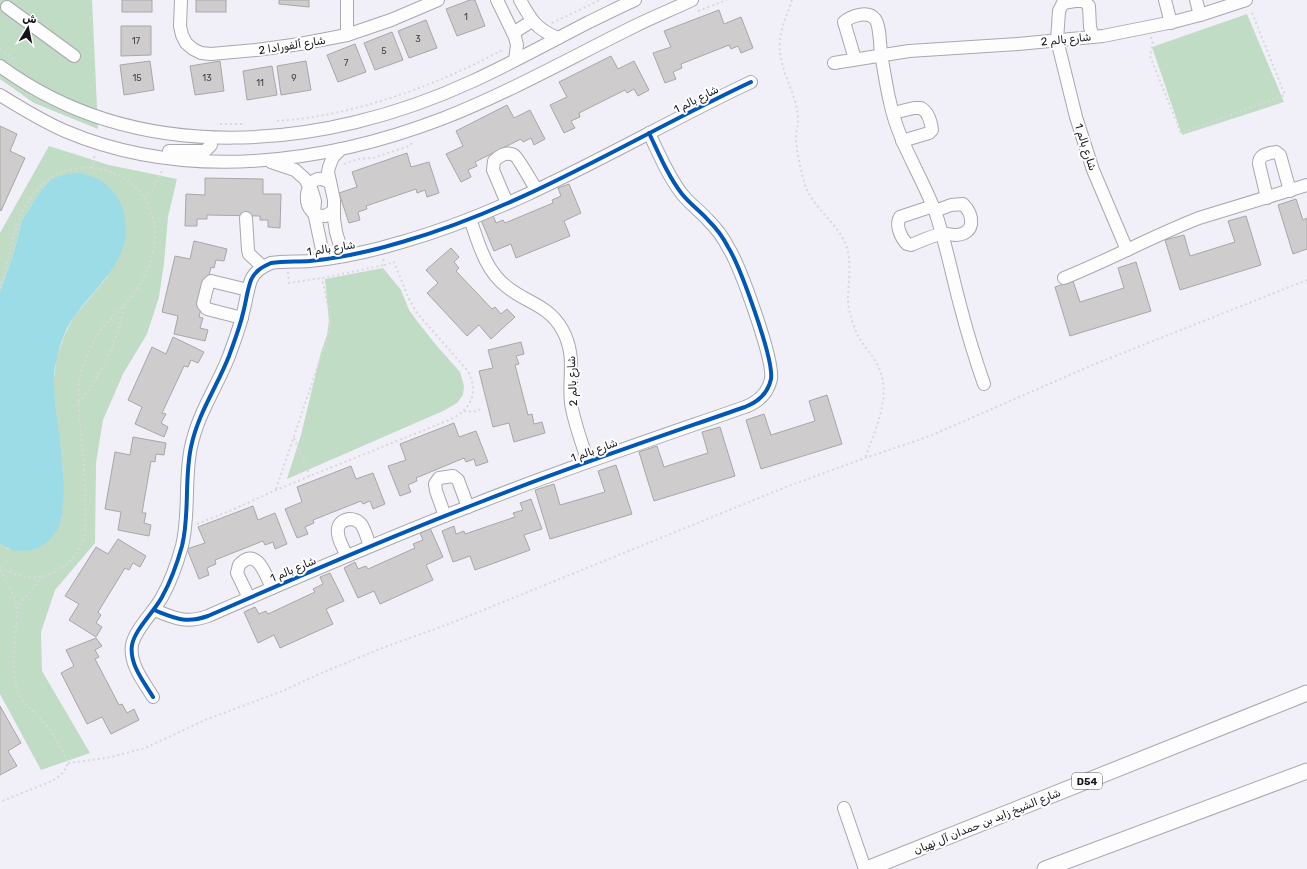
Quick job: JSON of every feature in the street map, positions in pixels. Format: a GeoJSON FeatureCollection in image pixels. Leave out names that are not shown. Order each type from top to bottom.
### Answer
{"type":"FeatureCollection","features":[{"type":"Feature","properties":{"kind":"main road","name":"شارع الشيخ زايد بن حمدان آل نهيان"},"geometry":{"type":"LineString","coordinates":[[866,869],[1307,692]]}},
{"type":"Feature","properties":{"kind":"main road"},"geometry":{"type":"LineString","coordinates":[[1045,869],[1307,771]]}},
{"type":"Feature","properties":{"kind":"street","name":"شارع ألفورادا 2"},"geometry":{"type":"LineString","coordinates":[[181,0],[180,26],[182,35],[186,43],[201,53],[256,50],[300,44],[347,35],[390,20],[438,0]]}},
{"type":"Feature","properties":{"kind":"street"},"geometry":{"type":"LineString","coordinates":[[346,0],[347,35]]}},
{"type":"Feature","properties":{"kind":"street"},"geometry":{"type":"LineString","coordinates":[[497,0],[514,35],[517,45],[515,60]]}},
{"type":"Feature","properties":{"kind":"street"},"geometry":{"type":"LineString","coordinates":[[520,0],[535,24],[543,31],[558,38]]}},
{"type":"Feature","properties":{"kind":"street"},"geometry":{"type":"LineString","coordinates":[[0,66],[43,94],[103,119],[162,133],[210,138],[268,137],[324,129],[363,120],[437,96],[473,81],[635,0]]}},
{"type":"Feature","properties":{"kind":"street"},"geometry":{"type":"LineString","coordinates":[[0,95],[46,122],[81,137],[108,146],[142,154],[187,160],[215,161],[266,160],[298,157],[365,144],[405,132],[457,112],[692,0]]}},
{"type":"Feature","properties":{"kind":"street","name":"شارع بالم 1"},"geometry":{"type":"LineString","coordinates":[[1093,37],[1090,27],[1089,6],[1084,1],[1075,0],[1063,3],[1059,11],[1057,40],[1076,117],[1086,150],[1127,250]]}},
{"type":"Feature","properties":{"kind":"street"},"geometry":{"type":"LineString","coordinates":[[1165,0],[1171,22]]}},
{"type":"Feature","properties":{"kind":"street"},"geometry":{"type":"LineString","coordinates":[[1196,0],[1200,15]]}},
{"type":"Feature","properties":{"kind":"street","name":"شارع بالم 2"},"geometry":{"type":"LineString","coordinates":[[834,63],[923,50],[1018,44],[1093,37],[1148,28],[1248,4]]}},
{"type":"Feature","properties":{"kind":"street"},"geometry":{"type":"LineString","coordinates":[[6,6],[74,56]]}},
{"type":"Feature","properties":{"kind":"street"},"geometry":{"type":"LineString","coordinates":[[855,59],[844,22],[849,18],[858,15],[869,15],[875,19],[879,34],[890,103],[893,113],[902,141],[934,208],[942,233],[967,331],[984,384]]}},
{"type":"Feature","properties":{"kind":"street"},"geometry":{"type":"LineString","coordinates":[[514,35],[535,24]]}},
{"type":"Feature","properties":{"kind":"street","name":"شارع بالم 1"},"geometry":{"type":"LineString","coordinates":[[263,267],[271,263],[324,259],[380,248],[425,235],[470,219],[536,189],[751,82]]}},
{"type":"Feature","properties":{"kind":"street"},"geometry":{"type":"LineString","coordinates":[[893,113],[921,108],[926,111],[932,126],[932,130],[929,133],[902,141]]}},
{"type":"Feature","properties":{"kind":"street","name":"شارع بالم 1"},"geometry":{"type":"LineString","coordinates":[[154,610],[182,620],[191,620],[208,616],[370,546],[445,516],[588,462],[754,403],[761,397],[767,390],[772,371],[753,310],[732,253],[716,229],[687,200],[676,186],[664,166],[649,133]]}},
{"type":"Feature","properties":{"kind":"street"},"geometry":{"type":"LineString","coordinates":[[108,146],[201,152],[205,151],[211,145],[210,138]]}},
{"type":"Feature","properties":{"kind":"street"},"geometry":{"type":"LineString","coordinates":[[341,149],[330,161],[328,172],[334,200],[336,232],[344,256]]}},
{"type":"Feature","properties":{"kind":"street"},"geometry":{"type":"LineString","coordinates":[[1267,198],[1259,164],[1259,159],[1263,155],[1276,152],[1280,155],[1290,191]]}},
{"type":"Feature","properties":{"kind":"street"},"geometry":{"type":"LineString","coordinates":[[507,203],[493,170],[494,161],[500,155],[508,154],[515,156],[536,189]]}},
{"type":"Feature","properties":{"kind":"street"},"geometry":{"type":"LineString","coordinates":[[266,160],[295,170],[301,174],[312,191],[315,201],[314,212],[324,259]]}},
{"type":"Feature","properties":{"kind":"street"},"geometry":{"type":"LineString","coordinates":[[309,186],[315,180],[319,179],[330,183]]}},
{"type":"Feature","properties":{"kind":"street"},"geometry":{"type":"LineString","coordinates":[[1064,278],[1199,218],[1307,185]]}},
{"type":"Feature","properties":{"kind":"street"},"geometry":{"type":"LineString","coordinates":[[963,204],[968,209],[972,222],[969,230],[957,235],[942,233],[911,244],[904,242],[897,224],[900,217],[934,208],[963,204]]}},
{"type":"Feature","properties":{"kind":"street"},"geometry":{"type":"LineString","coordinates":[[314,212],[321,216],[325,216],[332,212],[334,208]]}},
{"type":"Feature","properties":{"kind":"street"},"geometry":{"type":"LineString","coordinates":[[153,697],[133,661],[131,653],[132,644],[135,636],[165,592],[177,563],[186,527],[188,462],[195,431],[200,415],[228,358],[242,318],[248,290],[254,276],[263,267],[249,254],[246,218]]}},
{"type":"Feature","properties":{"kind":"street","name":"شارع بالم 2"},"geometry":{"type":"LineString","coordinates":[[470,219],[482,254],[492,272],[507,287],[546,310],[554,319],[566,339],[572,362],[570,394],[588,462]]}},
{"type":"Feature","properties":{"kind":"street"},"geometry":{"type":"LineString","coordinates":[[242,318],[207,309],[203,304],[208,284],[211,282],[248,290]]}},
{"type":"Feature","properties":{"kind":"street"},"geometry":{"type":"LineString","coordinates":[[445,516],[434,484],[439,478],[453,476],[458,480],[468,507]]}},
{"type":"Feature","properties":{"kind":"street"},"geometry":{"type":"LineString","coordinates":[[347,556],[337,534],[338,528],[345,520],[356,520],[360,523],[370,546]]}},
{"type":"Feature","properties":{"kind":"street"},"geometry":{"type":"LineString","coordinates":[[249,598],[237,573],[239,565],[246,559],[259,562],[272,588]]}},
{"type":"Feature","properties":{"kind":"street"},"geometry":{"type":"LineString","coordinates":[[844,808],[866,869]]}},
{"type":"Feature","properties":{"kind":"path"},"geometry":{"type":"LineString","coordinates":[[535,24],[554,22],[600,0]]}},
{"type":"Feature","properties":{"kind":"path"},"geometry":{"type":"LineString","coordinates":[[792,0],[780,32],[780,52],[798,116],[796,142],[804,182],[814,201],[837,229],[846,247],[850,266],[848,301],[850,315],[860,341],[880,369],[884,389],[882,409],[865,458]]}},
{"type":"Feature","properties":{"kind":"path"},"geometry":{"type":"LineString","coordinates":[[1148,28],[1154,44],[1150,56],[1180,133],[1285,95],[1248,4]]}},
{"type":"Feature","properties":{"kind":"path"},"geometry":{"type":"LineString","coordinates":[[274,122],[289,121],[332,113],[377,102],[408,92],[444,78],[497,53],[504,49],[514,35]]}},
{"type":"Feature","properties":{"kind":"path"},"geometry":{"type":"LineString","coordinates":[[0,49],[15,60]]}},
{"type":"Feature","properties":{"kind":"path"},"geometry":{"type":"LineString","coordinates":[[213,124],[244,124]]}},
{"type":"Feature","properties":{"kind":"path"},"geometry":{"type":"LineString","coordinates":[[145,198],[159,179],[167,158]]}},
{"type":"Feature","properties":{"kind":"path"},"geometry":{"type":"LineString","coordinates":[[0,288],[8,263],[12,240],[28,200],[51,178],[60,173],[73,169],[92,168],[124,178],[135,186],[145,198],[153,218],[155,241],[151,258],[144,275],[124,306],[110,318],[98,333],[89,349],[79,385],[78,404],[84,470],[85,503],[85,535],[81,546],[76,555],[68,564],[56,572],[44,577],[28,578],[12,574],[0,567]]}},
{"type":"Feature","properties":{"kind":"path"},"geometry":{"type":"LineString","coordinates":[[380,248],[385,265]]}},
{"type":"Feature","properties":{"kind":"path"},"geometry":{"type":"LineString","coordinates":[[186,527],[232,510],[276,490],[457,417],[469,404],[472,396],[472,379],[468,371],[417,313],[409,299],[394,262],[322,278],[289,283],[288,270],[280,270],[279,262]]}},
{"type":"Feature","properties":{"kind":"path"},"geometry":{"type":"LineString","coordinates":[[276,490],[329,333],[330,315],[322,278]]}},
{"type":"Feature","properties":{"kind":"path"},"geometry":{"type":"LineString","coordinates":[[68,763],[107,758],[145,748],[206,720],[285,690],[369,653],[449,624],[699,521],[786,487],[930,436],[1095,364],[1307,280]]}},
{"type":"Feature","properties":{"kind":"path"},"geometry":{"type":"LineString","coordinates":[[78,404],[96,379],[108,358],[120,324],[124,306]]}},
{"type":"Feature","properties":{"kind":"path"},"geometry":{"type":"LineString","coordinates":[[464,411],[473,412],[481,409]]}},
{"type":"Feature","properties":{"kind":"path"},"geometry":{"type":"LineString","coordinates":[[294,438],[310,476]]}},
{"type":"Feature","properties":{"kind":"path"},"geometry":{"type":"LineString","coordinates":[[0,570],[18,609]]}},
{"type":"Feature","properties":{"kind":"path"},"geometry":{"type":"LineString","coordinates":[[0,802],[56,779],[65,770],[68,763],[63,751],[49,728],[25,703],[19,694],[16,684],[14,648],[18,609],[25,598],[44,577]]}},
{"type":"Feature","properties":{"kind":"green space"},"geometry":{"type":"Polygon","coordinates":[[[0,0],[92,0],[98,129],[34,103],[0,79],[0,0]]]}},
{"type":"Feature","properties":{"kind":"green space"},"geometry":{"type":"Polygon","coordinates":[[[1247,14],[1284,102],[1182,135],[1152,47],[1247,14]]]}},
{"type":"Feature","properties":{"kind":"green space"},"geometry":{"type":"Polygon","coordinates":[[[49,146],[109,165],[177,179],[168,217],[159,297],[147,334],[123,374],[103,420],[96,463],[95,543],[55,590],[41,632],[42,671],[90,753],[41,770],[0,694],[0,544],[8,549],[61,519],[63,470],[53,384],[57,357],[64,336],[73,318],[108,276],[50,180],[39,193],[22,220],[14,252],[0,292],[0,233],[49,146]]]}},
{"type":"Feature","properties":{"kind":"green space"},"geometry":{"type":"Polygon","coordinates":[[[383,268],[401,290],[409,310],[417,321],[460,372],[464,386],[463,395],[457,403],[443,411],[287,479],[301,435],[321,352],[327,335],[329,321],[325,279],[383,268]]]}},
{"type":"Feature","properties":{"kind":"water"},"geometry":{"type":"Polygon","coordinates":[[[79,173],[92,176],[103,182],[118,198],[126,224],[125,240],[113,267],[68,326],[58,354],[54,372],[54,383],[64,489],[62,515],[59,524],[54,534],[42,546],[31,550],[15,550],[0,544],[0,292],[14,252],[22,220],[39,193],[50,180],[62,175],[79,173]]]}},
{"type":"Feature","properties":{"kind":"building"},"geometry":{"type":"Polygon","coordinates":[[[122,0],[152,0],[152,12],[122,12],[122,0]]]}},
{"type":"Feature","properties":{"kind":"building"},"geometry":{"type":"Polygon","coordinates":[[[196,0],[226,0],[226,12],[196,12],[196,0]]]}},
{"type":"Feature","properties":{"kind":"building"},"geometry":{"type":"Polygon","coordinates":[[[279,0],[309,0],[309,7],[279,4],[279,0]]]}},
{"type":"Feature","properties":{"kind":"building"},"geometry":{"type":"Polygon","coordinates":[[[470,0],[475,0],[485,26],[457,36],[446,9],[470,0]]]}},
{"type":"Feature","properties":{"kind":"building"},"geometry":{"type":"Polygon","coordinates":[[[719,10],[724,24],[741,17],[753,48],[741,53],[738,46],[731,49],[729,45],[681,64],[682,68],[673,72],[676,79],[665,83],[653,53],[671,47],[664,31],[719,10]]]}},
{"type":"Feature","properties":{"kind":"building"},"geometry":{"type":"Polygon","coordinates":[[[426,20],[437,48],[409,58],[398,31],[426,20]]]}},
{"type":"Feature","properties":{"kind":"building"},"geometry":{"type":"Polygon","coordinates":[[[121,26],[151,26],[151,55],[121,56],[121,26]]]}},
{"type":"Feature","properties":{"kind":"building"},"geometry":{"type":"Polygon","coordinates":[[[392,32],[403,60],[375,70],[364,43],[392,32]]]}},
{"type":"Feature","properties":{"kind":"building"},"geometry":{"type":"Polygon","coordinates":[[[355,44],[366,72],[338,82],[327,55],[355,44]]]}},
{"type":"Feature","properties":{"kind":"building"},"geometry":{"type":"Polygon","coordinates":[[[611,56],[618,69],[634,61],[649,90],[638,96],[634,89],[627,93],[625,90],[579,113],[580,117],[571,121],[575,128],[564,133],[550,105],[567,97],[559,82],[611,56]]]}},
{"type":"Feature","properties":{"kind":"building"},"geometry":{"type":"Polygon","coordinates":[[[150,61],[154,90],[124,95],[120,65],[150,61]]]}},
{"type":"Feature","properties":{"kind":"building"},"geometry":{"type":"Polygon","coordinates":[[[220,61],[224,91],[195,95],[190,66],[220,61]]]}},
{"type":"Feature","properties":{"kind":"building"},"geometry":{"type":"Polygon","coordinates":[[[306,61],[311,90],[281,95],[277,66],[306,61]]]}},
{"type":"Feature","properties":{"kind":"building"},"geometry":{"type":"Polygon","coordinates":[[[272,66],[277,95],[247,100],[243,71],[272,66]]]}},
{"type":"Feature","properties":{"kind":"building"},"geometry":{"type":"Polygon","coordinates":[[[507,105],[514,118],[530,110],[545,139],[534,145],[531,138],[523,142],[521,139],[475,162],[477,166],[468,170],[471,177],[461,182],[446,154],[463,146],[456,131],[507,105]]]}},
{"type":"Feature","properties":{"kind":"building"},"geometry":{"type":"Polygon","coordinates":[[[0,126],[17,134],[10,151],[25,158],[1,211],[0,210],[0,126]]]}},
{"type":"Feature","properties":{"kind":"building"},"geometry":{"type":"Polygon","coordinates":[[[407,153],[411,167],[429,162],[439,193],[427,197],[425,190],[417,193],[416,189],[366,206],[367,209],[358,212],[360,220],[349,223],[339,193],[357,187],[352,172],[407,153]]]}},
{"type":"Feature","properties":{"kind":"building"},"geometry":{"type":"Polygon","coordinates":[[[205,178],[263,179],[263,194],[281,194],[280,228],[268,227],[268,220],[260,220],[260,216],[207,215],[207,219],[197,219],[197,226],[185,226],[186,194],[205,195],[205,178]]]}},
{"type":"Feature","properties":{"kind":"building"},"geometry":{"type":"Polygon","coordinates":[[[569,184],[581,213],[564,221],[570,236],[516,258],[511,244],[494,251],[481,220],[493,215],[496,223],[503,220],[505,223],[553,203],[552,200],[561,196],[558,188],[569,184]]]}},
{"type":"Feature","properties":{"kind":"building"},"geometry":{"type":"Polygon","coordinates":[[[1296,199],[1303,220],[1307,218],[1307,249],[1293,254],[1278,205],[1296,199]]]}},
{"type":"Feature","properties":{"kind":"building"},"geometry":{"type":"Polygon","coordinates":[[[1246,216],[1261,265],[1180,290],[1165,240],[1184,235],[1190,256],[1235,242],[1228,221],[1246,216]]]}},
{"type":"Feature","properties":{"kind":"building"},"geometry":{"type":"Polygon","coordinates":[[[194,241],[227,249],[224,261],[216,260],[214,268],[211,267],[199,317],[203,318],[200,328],[208,330],[205,341],[174,334],[178,316],[162,312],[175,256],[190,259],[194,241]]]}},
{"type":"Feature","properties":{"kind":"building"},"geometry":{"type":"Polygon","coordinates":[[[451,248],[459,257],[454,262],[459,268],[456,271],[492,309],[495,307],[501,314],[507,309],[515,317],[491,339],[479,325],[467,336],[427,293],[438,283],[426,270],[451,248]]]}},
{"type":"Feature","properties":{"kind":"building"},"geometry":{"type":"Polygon","coordinates":[[[1136,262],[1151,311],[1070,336],[1055,287],[1073,281],[1080,302],[1124,288],[1118,268],[1136,262]]]}},
{"type":"Feature","properties":{"kind":"building"},"geometry":{"type":"Polygon","coordinates":[[[173,337],[204,352],[198,363],[191,360],[188,367],[184,366],[162,413],[166,414],[161,423],[168,427],[164,437],[135,424],[142,407],[128,400],[152,347],[166,354],[173,337]]]}},
{"type":"Feature","properties":{"kind":"building"},"geometry":{"type":"Polygon","coordinates":[[[521,342],[524,354],[516,356],[519,364],[515,365],[528,415],[532,414],[534,424],[542,422],[545,433],[514,442],[509,423],[493,427],[479,371],[493,368],[488,350],[521,342]]]}},
{"type":"Feature","properties":{"kind":"building"},"geometry":{"type":"Polygon","coordinates":[[[827,395],[842,444],[761,469],[746,420],[764,414],[771,435],[815,421],[809,401],[827,395]]]}},
{"type":"Feature","properties":{"kind":"building"},"geometry":{"type":"Polygon","coordinates":[[[454,423],[459,437],[476,431],[488,462],[476,466],[474,459],[466,462],[464,458],[416,478],[417,481],[408,485],[411,492],[400,496],[388,466],[406,460],[400,444],[454,423]]]}},
{"type":"Feature","properties":{"kind":"building"},"geometry":{"type":"Polygon","coordinates":[[[720,427],[735,476],[654,501],[639,452],[657,446],[664,467],[708,453],[702,432],[720,427]]]}},
{"type":"Feature","properties":{"kind":"building"},"geometry":{"type":"Polygon","coordinates":[[[133,437],[166,443],[164,455],[156,454],[155,462],[151,461],[142,513],[146,513],[144,523],[151,525],[149,536],[118,530],[121,512],[105,509],[115,452],[130,455],[133,437]]]}},
{"type":"Feature","properties":{"kind":"building"},"geometry":{"type":"Polygon","coordinates":[[[616,465],[632,514],[550,539],[535,490],[554,484],[560,505],[605,492],[598,471],[616,465]]]}},
{"type":"Feature","properties":{"kind":"building"},"geometry":{"type":"Polygon","coordinates":[[[351,466],[356,479],[373,473],[385,504],[373,509],[370,501],[363,504],[361,501],[313,520],[314,523],[305,527],[308,534],[297,538],[285,509],[302,502],[297,487],[351,466]]]}},
{"type":"Feature","properties":{"kind":"building"},"geometry":{"type":"Polygon","coordinates":[[[531,499],[542,529],[524,535],[530,550],[475,570],[470,556],[453,562],[442,531],[454,526],[456,534],[464,531],[465,534],[515,517],[513,513],[523,510],[520,503],[531,499]]]}},
{"type":"Feature","properties":{"kind":"building"},"geometry":{"type":"Polygon","coordinates":[[[253,506],[258,520],[275,513],[287,544],[275,549],[273,542],[265,545],[263,541],[215,560],[216,564],[207,568],[209,575],[199,579],[187,549],[205,543],[198,527],[253,506]]]}},
{"type":"Feature","properties":{"kind":"building"},"geometry":{"type":"Polygon","coordinates":[[[430,528],[443,557],[426,565],[433,580],[380,604],[374,591],[358,598],[344,568],[355,562],[358,569],[366,566],[368,569],[415,548],[413,544],[423,540],[420,533],[430,528]]]}},
{"type":"Feature","properties":{"kind":"building"},"geometry":{"type":"Polygon","coordinates":[[[118,539],[146,556],[140,567],[133,563],[129,570],[125,568],[98,612],[101,615],[96,623],[102,627],[96,637],[69,620],[79,604],[65,596],[96,547],[108,554],[118,539]]]}},
{"type":"Feature","properties":{"kind":"building"},"geometry":{"type":"Polygon","coordinates":[[[330,573],[344,601],[326,609],[333,624],[280,648],[274,635],[258,643],[244,612],[255,607],[259,614],[266,611],[268,614],[315,592],[313,589],[323,584],[320,577],[330,573]]]}},
{"type":"Feature","properties":{"kind":"building"},"geometry":{"type":"Polygon","coordinates":[[[96,638],[102,646],[95,650],[99,657],[95,659],[119,705],[122,704],[127,713],[134,709],[139,720],[111,734],[102,717],[87,724],[61,673],[74,666],[66,650],[96,638]]]}},
{"type":"Feature","properties":{"kind":"building"},"geometry":{"type":"Polygon","coordinates":[[[0,706],[21,743],[8,751],[17,766],[0,775],[0,706]]]}},
{"type":"Feature","properties":{"kind":"cycle path"},"geometry":{"type":"LineString","coordinates":[[153,697],[135,666],[132,645],[137,633],[159,603],[171,579],[178,559],[186,522],[189,459],[194,435],[203,411],[229,356],[240,324],[251,280],[257,272],[271,263],[310,261],[356,254],[391,245],[448,227],[492,210],[580,169],[751,82]]}},
{"type":"Feature","properties":{"kind":"cycle path"},"geometry":{"type":"LineString","coordinates":[[154,610],[174,618],[186,620],[193,620],[208,616],[444,516],[578,465],[745,407],[762,396],[770,384],[771,368],[762,333],[740,273],[728,247],[714,226],[685,198],[672,180],[649,133]]}}]}
